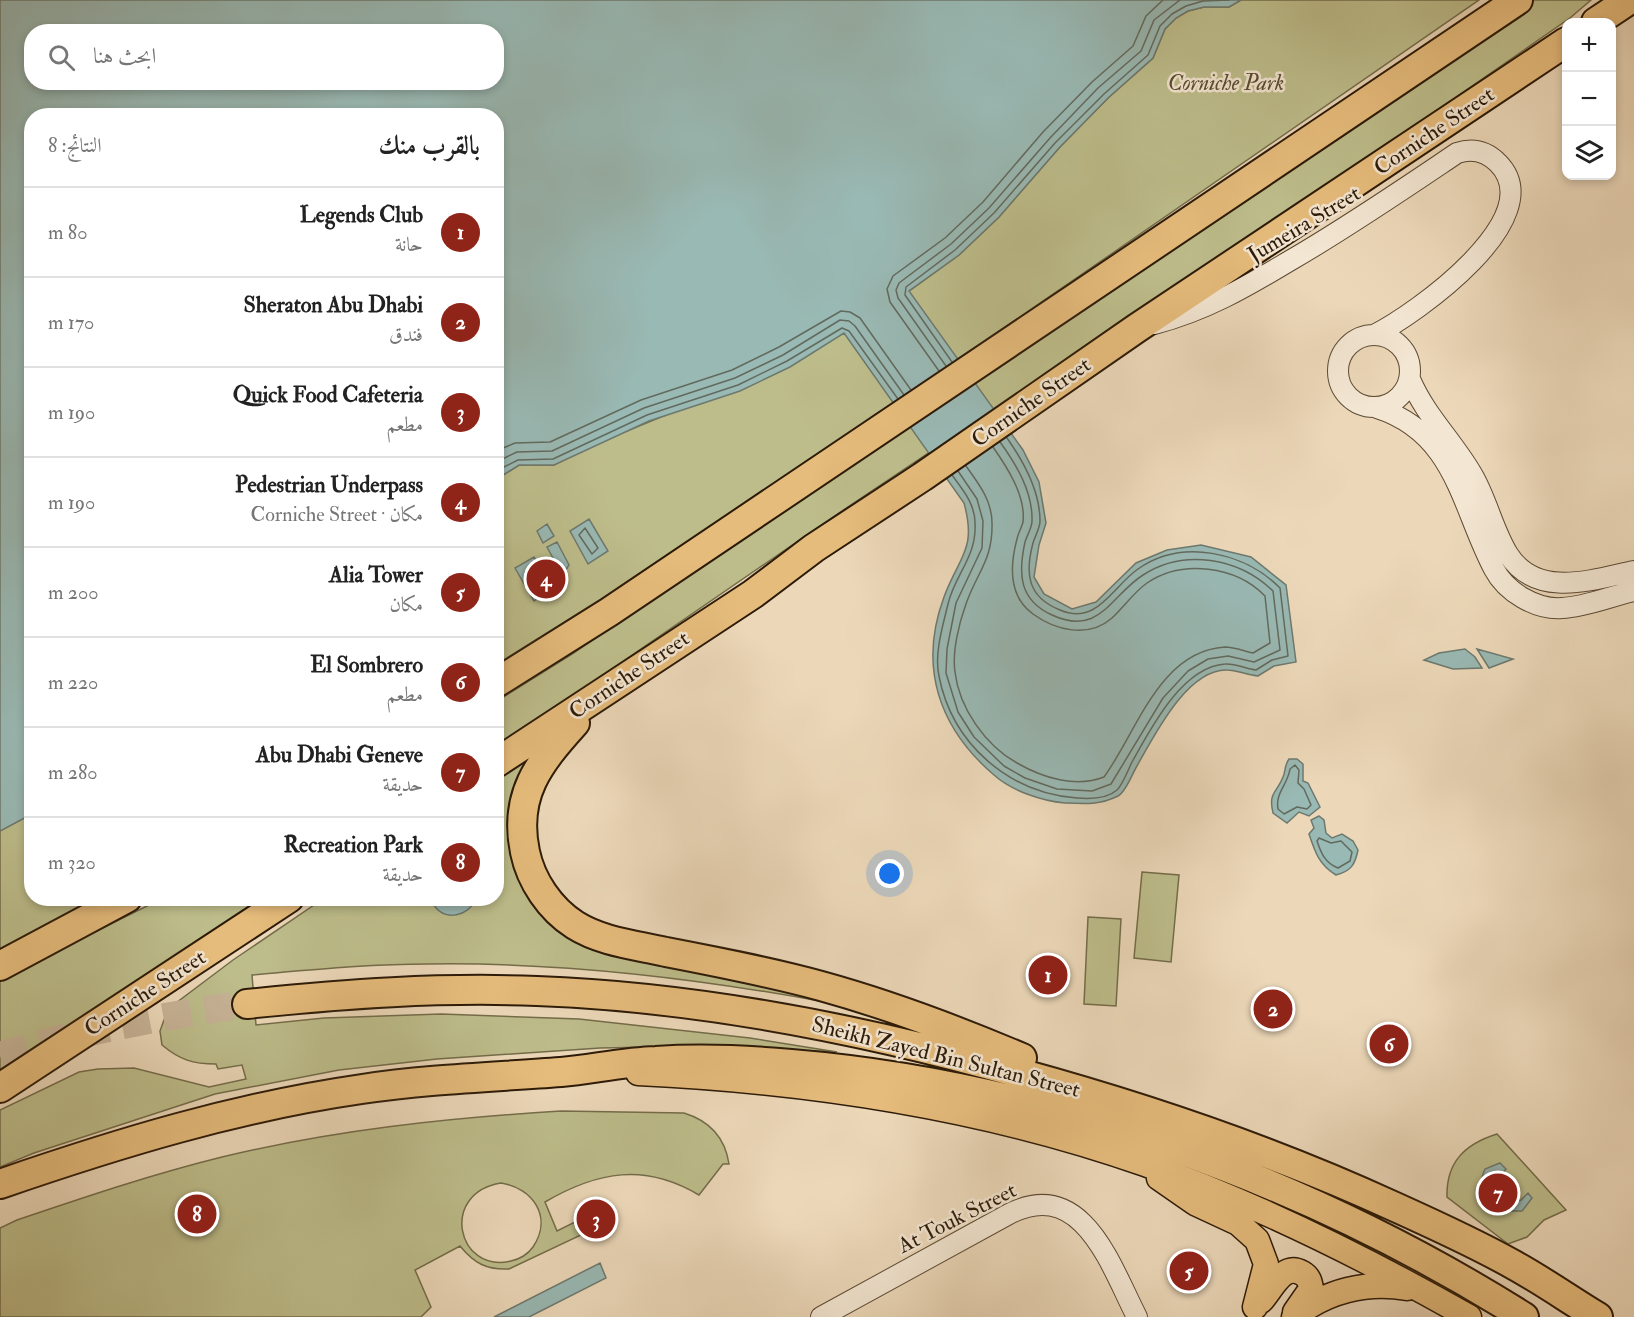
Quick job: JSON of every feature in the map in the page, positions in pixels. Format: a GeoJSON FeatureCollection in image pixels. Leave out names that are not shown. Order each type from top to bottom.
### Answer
{"type":"FeatureCollection","features":[{"type":"Feature","properties":{"kind":"highway"},"geometry":{"type":"LineString","coordinates":[[504,678],[609,612],[1518,0]]}},
{"type":"Feature","properties":{"kind":"highway"},"geometry":{"type":"LineString","coordinates":[[1602,18],[1629,0]]}},
{"type":"Feature","properties":{"kind":"highway","name":"Corniche Street"},"geometry":{"type":"LineString","coordinates":[[504,758],[753,594],[814,548],[922,477],[1137,328],[1562,45]]}},
{"type":"Feature","properties":{"kind":"highway"},"geometry":{"type":"LineString","coordinates":[[599,696],[543,760],[526,794],[522,816],[522,839],[532,874],[543,894],[557,911],[576,925],[609,940],[810,983],[903,1011],[1123,1102]]}},
{"type":"Feature","properties":{"kind":"highway"},"geometry":{"type":"LineString","coordinates":[[0,966],[113,906]]}},
{"type":"Feature","properties":{"kind":"highway","name":"Corniche Street"},"geometry":{"type":"LineString","coordinates":[[0,1088],[278,906]]}},
{"type":"Feature","properties":{"kind":"highway","name":"Sheikh Zayed Bin Sultan Street"},"geometry":{"type":"LineString","coordinates":[[247,1004],[371,993],[463,990],[549,992],[674,1002],[778,1017],[952,1054],[1123,1102],[1261,1149],[1378,1199],[1513,1264],[1598,1317]]}},
{"type":"Feature","properties":{"kind":"highway"},"geometry":{"type":"LineString","coordinates":[[0,1184],[150,1134],[234,1113],[364,1089],[481,1076],[560,1072],[654,1060],[791,1064],[929,1083],[1047,1109],[1117,1129],[1266,1184],[1403,1247],[1524,1317]]}},
{"type":"Feature","properties":{"kind":"main road"},"geometry":{"type":"LineString","coordinates":[[560,1072],[699,1076],[860,1095],[990,1120],[1143,1164],[1274,1217],[1469,1317]]}},
{"type":"Feature","properties":{"kind":"main road"},"geometry":{"type":"LineString","coordinates":[[1143,1164],[1177,1192],[1238,1223],[1257,1240],[1266,1264],[1250,1312]]}},
{"type":"Feature","properties":{"kind":"main road"},"geometry":{"type":"LineString","coordinates":[[1250,1312],[1282,1274],[1296,1270],[1308,1278],[1311,1289],[1293,1317]]}},
{"type":"Feature","properties":{"kind":"main road"},"geometry":{"type":"LineString","coordinates":[[1293,1317],[1326,1297],[1359,1287],[1393,1286],[1426,1293]]}},
{"type":"Feature","properties":{"kind":"street","name":"Jumeira Street"},"geometry":{"type":"LineString","coordinates":[[1137,328],[1200,310],[1228,297],[1362,218],[1457,153],[1467,149],[1489,156],[1505,172],[1510,185],[1509,211],[1503,223],[1462,270],[1429,301],[1407,318],[1374,335]]}},
{"type":"Feature","properties":{"kind":"street"},"geometry":{"type":"LineString","coordinates":[[1634,570],[1567,584],[1544,580],[1523,569],[1507,553],[1474,477],[1419,401],[1410,379],[1410,367],[1404,351],[1394,341],[1374,335],[1358,339],[1344,350],[1338,363],[1338,377],[1343,390],[1352,400],[1364,406],[1393,412],[1415,426],[1442,457],[1458,482],[1494,569],[1520,596],[1540,605],[1563,608],[1634,591]]}},
{"type":"Feature","properties":{"kind":"street"},"geometry":{"type":"LineString","coordinates":[[1377,408],[1398,399],[1410,379]]}},
{"type":"Feature","properties":{"kind":"street","name":"At Touk Street"},"geometry":{"type":"LineString","coordinates":[[821,1317],[1010,1214],[1036,1204],[1064,1208],[1086,1224],[1137,1317]]}},
{"type":"Feature","properties":{"kind":"green space","name":"Corniche Park"},"geometry":{"type":"Polygon","coordinates":[[[1241,0],[1479,0],[561,634],[504,668],[504,475],[519,465],[554,465],[593,445],[673,412],[909,291],[959,255],[999,217],[1059,148],[1108,98],[1153,58],[1165,29],[1176,18],[1188,11],[1204,7],[1229,7],[1241,0]]]}},
{"type":"Feature","properties":{"kind":"green space"},"geometry":{"type":"Polygon","coordinates":[[[1533,0],[1591,0],[1570,18],[1562,18],[1562,24],[1367,159],[833,517],[504,743],[504,697],[572,654],[1533,0]]]}},
{"type":"Feature","properties":{"kind":"green space"},"geometry":{"type":"Polygon","coordinates":[[[548,743],[523,772],[549,915],[825,1002],[628,973],[478,964],[384,965],[252,975],[256,1025],[324,1018],[441,1014],[579,1019],[750,1038],[837,1052],[701,1046],[600,1048],[437,1059],[339,1070],[215,1094],[34,1153],[0,1167],[0,1110],[79,1072],[134,1068],[209,1087],[246,1079],[242,1065],[218,1069],[216,1064],[181,1058],[162,1045],[160,1031],[168,1009],[233,960],[313,906],[504,906],[504,774],[548,743]]]}},
{"type":"Feature","properties":{"kind":"green space"},"geometry":{"type":"Polygon","coordinates":[[[24,818],[24,906],[83,906],[0,950],[0,831],[24,818]]]}},
{"type":"Feature","properties":{"kind":"green space"},"geometry":{"type":"Polygon","coordinates":[[[1142,872],[1179,875],[1171,962],[1134,958],[1142,872]]]}},
{"type":"Feature","properties":{"kind":"green space"},"geometry":{"type":"Polygon","coordinates":[[[147,906],[259,906],[0,1075],[0,979],[147,906]]]}},
{"type":"Feature","properties":{"kind":"green space"},"geometry":{"type":"Polygon","coordinates":[[[1088,917],[1121,919],[1116,1006],[1084,1004],[1088,917]]]}},
{"type":"Feature","properties":{"kind":"green space"},"geometry":{"type":"Polygon","coordinates":[[[561,1111],[684,1113],[693,1116],[715,1131],[724,1146],[729,1164],[723,1164],[699,1195],[660,1178],[641,1175],[603,1178],[565,1191],[545,1202],[557,1231],[575,1222],[581,1235],[509,1269],[487,1267],[470,1257],[460,1246],[415,1270],[431,1307],[421,1317],[0,1317],[0,1228],[17,1220],[170,1171],[306,1139],[348,1132],[561,1111]],[[501,1183],[481,1190],[469,1201],[463,1216],[463,1231],[468,1245],[478,1256],[493,1262],[521,1258],[531,1250],[539,1236],[540,1215],[536,1206],[522,1191],[501,1183]]]}},
{"type":"Feature","properties":{"kind":"green space"},"geometry":{"type":"Polygon","coordinates":[[[1497,1134],[1566,1210],[1544,1220],[1527,1237],[1508,1244],[1447,1197],[1450,1174],[1460,1156],[1476,1143],[1497,1134]]]}},
{"type":"Feature","properties":{"kind":"water"},"geometry":{"type":"Polygon","coordinates":[[[0,0],[1241,0],[1229,7],[1204,7],[1188,11],[1176,18],[1165,29],[1153,58],[1108,98],[1059,148],[999,217],[959,255],[909,291],[1023,450],[1039,482],[1046,523],[1039,545],[1034,577],[1044,594],[1072,609],[1096,602],[1136,563],[1167,550],[1201,545],[1251,557],[1286,585],[1296,662],[1274,666],[1258,676],[1227,670],[1212,673],[1198,680],[1173,706],[1162,722],[1121,794],[1099,802],[1079,804],[1056,802],[1028,794],[1001,781],[975,757],[959,737],[947,716],[939,695],[934,672],[933,648],[936,623],[944,597],[967,543],[968,532],[964,503],[844,333],[790,367],[740,391],[649,421],[554,465],[519,465],[504,475],[504,108],[24,108],[24,818],[0,831],[0,0]]]}},
{"type":"Feature","properties":{"kind":"water"},"geometry":{"type":"Polygon","coordinates":[[[589,519],[608,551],[588,564],[570,531],[589,519]]]}},
{"type":"Feature","properties":{"kind":"water"},"geometry":{"type":"Polygon","coordinates":[[[547,524],[554,536],[543,543],[537,531],[547,524]]]}},
{"type":"Feature","properties":{"kind":"water"},"geometry":{"type":"Polygon","coordinates":[[[557,542],[569,565],[564,573],[560,571],[547,547],[557,542]]]}},
{"type":"Feature","properties":{"kind":"water"},"geometry":{"type":"Polygon","coordinates":[[[534,557],[552,588],[534,601],[515,568],[534,557]]]}},
{"type":"Feature","properties":{"kind":"water"},"geometry":{"type":"Polygon","coordinates":[[[1465,649],[1475,657],[1482,668],[1453,669],[1424,660],[1439,653],[1465,649]]]}},
{"type":"Feature","properties":{"kind":"water"},"geometry":{"type":"Polygon","coordinates":[[[1477,649],[1513,659],[1489,668],[1477,649]]]}},
{"type":"Feature","properties":{"kind":"water"},"geometry":{"type":"Polygon","coordinates":[[[1289,759],[1297,759],[1303,764],[1303,781],[1308,783],[1320,807],[1309,816],[1299,812],[1287,823],[1273,813],[1272,801],[1289,759]]]}},
{"type":"Feature","properties":{"kind":"water"},"geometry":{"type":"Polygon","coordinates":[[[1319,816],[1324,820],[1326,833],[1332,838],[1342,834],[1353,841],[1358,850],[1352,867],[1336,875],[1318,858],[1309,834],[1314,828],[1311,820],[1319,816]]]}},
{"type":"Feature","properties":{"kind":"water"},"geometry":{"type":"Polygon","coordinates":[[[435,906],[472,906],[460,914],[440,912],[435,906]]]}},
{"type":"Feature","properties":{"kind":"water"},"geometry":{"type":"Polygon","coordinates":[[[1500,1163],[1506,1169],[1497,1180],[1498,1195],[1512,1203],[1521,1200],[1528,1193],[1532,1198],[1522,1211],[1507,1211],[1490,1199],[1483,1190],[1481,1184],[1485,1169],[1500,1163]]]}},
{"type":"Feature","properties":{"kind":"water"},"geometry":{"type":"Polygon","coordinates":[[[600,1263],[606,1278],[529,1317],[494,1317],[600,1263]]]}},
{"type":"Feature","properties":{"kind":"tunnel"},"geometry":{"type":"LineString","coordinates":[[0,1056],[122,1025],[247,1004]]}},
{"type":"Feature","properties":{"kind":"place","name":"Pedestrian Underpass"},"geometry":{"type":"Point","coordinates":[546,579]}},
{"type":"Feature","properties":{"kind":"place","name":"Legends Club"},"geometry":{"type":"Point","coordinates":[1048,975]}},
{"type":"Feature","properties":{"kind":"place","name":"Sheraton Abu Dhabi"},"geometry":{"type":"Point","coordinates":[1273,1009]}},
{"type":"Feature","properties":{"kind":"place","name":"El Sombrero"},"geometry":{"type":"Point","coordinates":[1389,1044]}},
{"type":"Feature","properties":{"kind":"place","name":"Abu Dhabi Geneve"},"geometry":{"type":"Point","coordinates":[1498,1193]}},
{"type":"Feature","properties":{"kind":"place","name":"Recreation Park"},"geometry":{"type":"Point","coordinates":[197,1214]}},
{"type":"Feature","properties":{"kind":"place","name":"Quick Food Cafeteria"},"geometry":{"type":"Point","coordinates":[596,1219]}},
{"type":"Feature","properties":{"kind":"place","name":"Alia Tower"},"geometry":{"type":"Point","coordinates":[1189,1271]}}]}
